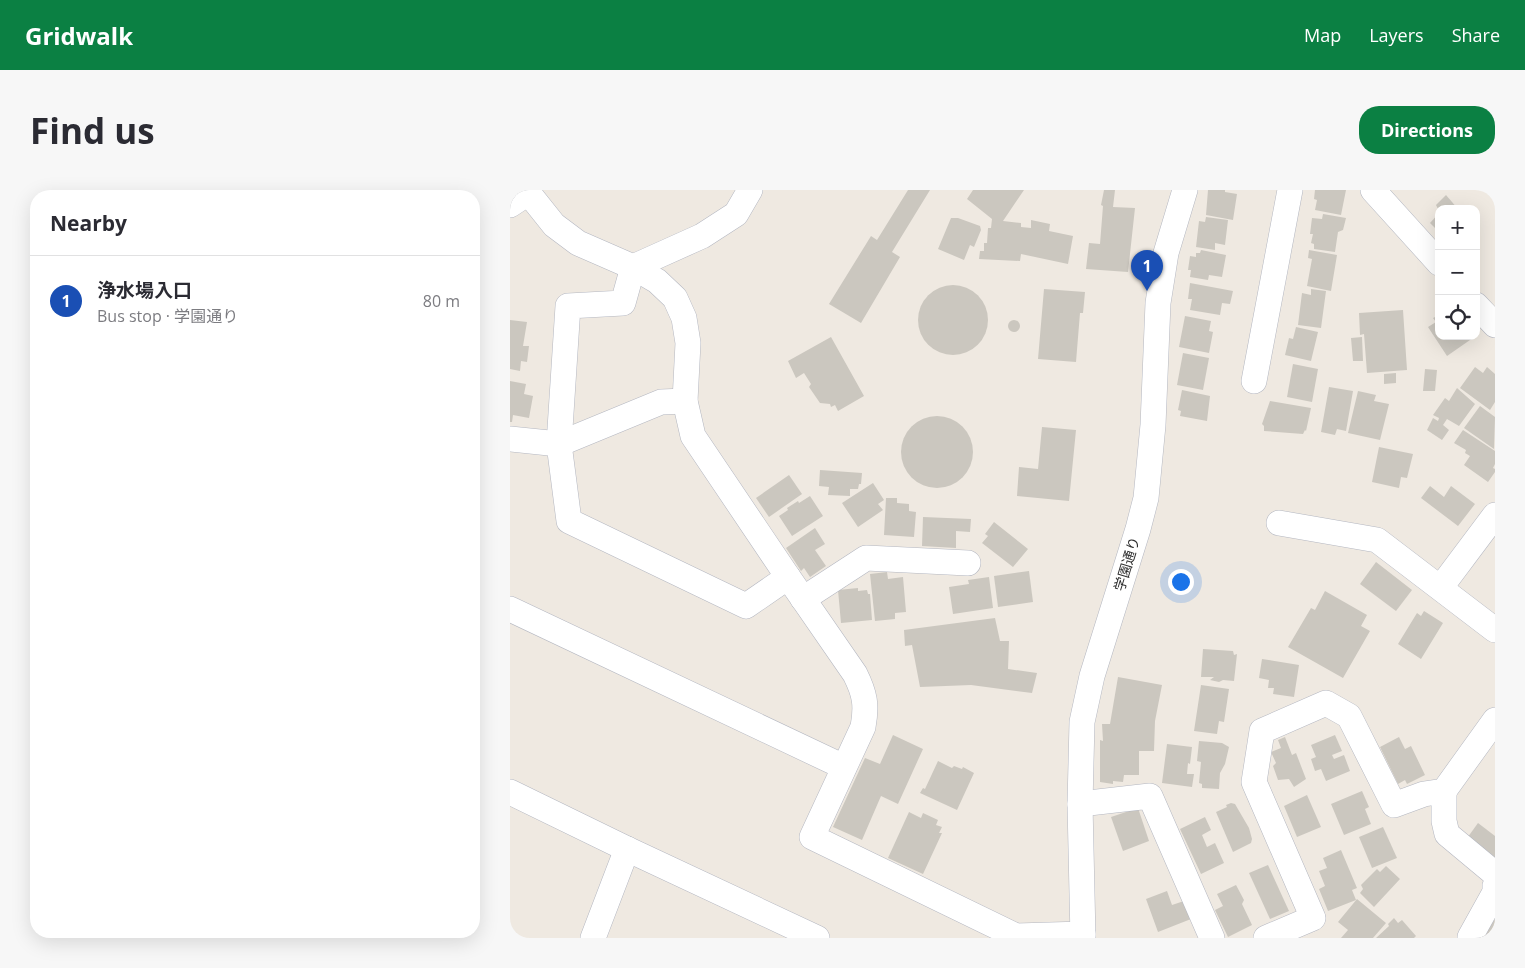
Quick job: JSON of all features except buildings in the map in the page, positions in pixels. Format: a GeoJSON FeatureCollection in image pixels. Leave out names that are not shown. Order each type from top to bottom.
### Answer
{"type":"FeatureCollection","features":[{"type":"Feature","properties":{"kind":"street"},"geometry":{"type":"LineString","coordinates":[[633,267],[702,236],[736,214],[750,190]]}},
{"type":"Feature","properties":{"kind":"street","name":"学園通り"},"geometry":{"type":"LineString","coordinates":[[1083,936],[1080,804],[1082,722],[1092,676],[1146,498],[1153,425],[1158,303],[1166,253],[1185,190]]}},
{"type":"Feature","properties":{"kind":"street"},"geometry":{"type":"LineString","coordinates":[[1254,381],[1290,190]]}},
{"type":"Feature","properties":{"kind":"street"},"geometry":{"type":"LineString","coordinates":[[1373,190],[1435,259]]}},
{"type":"Feature","properties":{"kind":"street"},"geometry":{"type":"LineString","coordinates":[[522,196],[554,225],[578,243],[633,267],[657,282],[675,298],[684,318],[688,343],[685,401],[694,436],[855,674],[864,692],[866,710],[863,727],[812,837],[1016,937],[1083,936]]}},
{"type":"Feature","properties":{"kind":"street"},"geometry":{"type":"LineString","coordinates":[[633,267],[623,303],[568,306],[559,444],[569,521],[746,606],[788,577]]}},
{"type":"Feature","properties":{"kind":"street"},"geometry":{"type":"LineString","coordinates":[[1480,308],[1495,325]]}},
{"type":"Feature","properties":{"kind":"street"},"geometry":{"type":"LineString","coordinates":[[510,439],[559,444],[661,402],[685,401]]}},
{"type":"Feature","properties":{"kind":"street"},"geometry":{"type":"LineString","coordinates":[[1441,587],[1495,515]]}},
{"type":"Feature","properties":{"kind":"street"},"geometry":{"type":"LineString","coordinates":[[1279,523],[1377,540],[1495,630]]}},
{"type":"Feature","properties":{"kind":"street"},"geometry":{"type":"LineString","coordinates":[[803,599],[866,558],[968,563]]}},
{"type":"Feature","properties":{"kind":"street"},"geometry":{"type":"LineString","coordinates":[[510,609],[844,767]]}},
{"type":"Feature","properties":{"kind":"street"},"geometry":{"type":"LineString","coordinates":[[1266,938],[1312,918],[1254,782],[1262,731],[1326,703],[1349,716],[1394,805],[1424,794],[1444,791]]}},
{"type":"Feature","properties":{"kind":"street"},"geometry":{"type":"LineString","coordinates":[[1495,720],[1444,791],[1444,821],[1447,834],[1495,874]]}},
{"type":"Feature","properties":{"kind":"street"},"geometry":{"type":"LineString","coordinates":[[510,792],[817,938]]}},
{"type":"Feature","properties":{"kind":"street"},"geometry":{"type":"LineString","coordinates":[[1080,804],[1150,796],[1212,938]]}},
{"type":"Feature","properties":{"kind":"street"},"geometry":{"type":"LineString","coordinates":[[593,938],[627,849]]}},
{"type":"Feature","properties":{"kind":"street"},"geometry":{"type":"LineString","coordinates":[[1470,937],[1494,892],[1495,886]]}},
{"type":"Feature","properties":{"kind":"place","name":"浄水場入口"},"geometry":{"type":"Point","coordinates":[1147,291]}}]}
